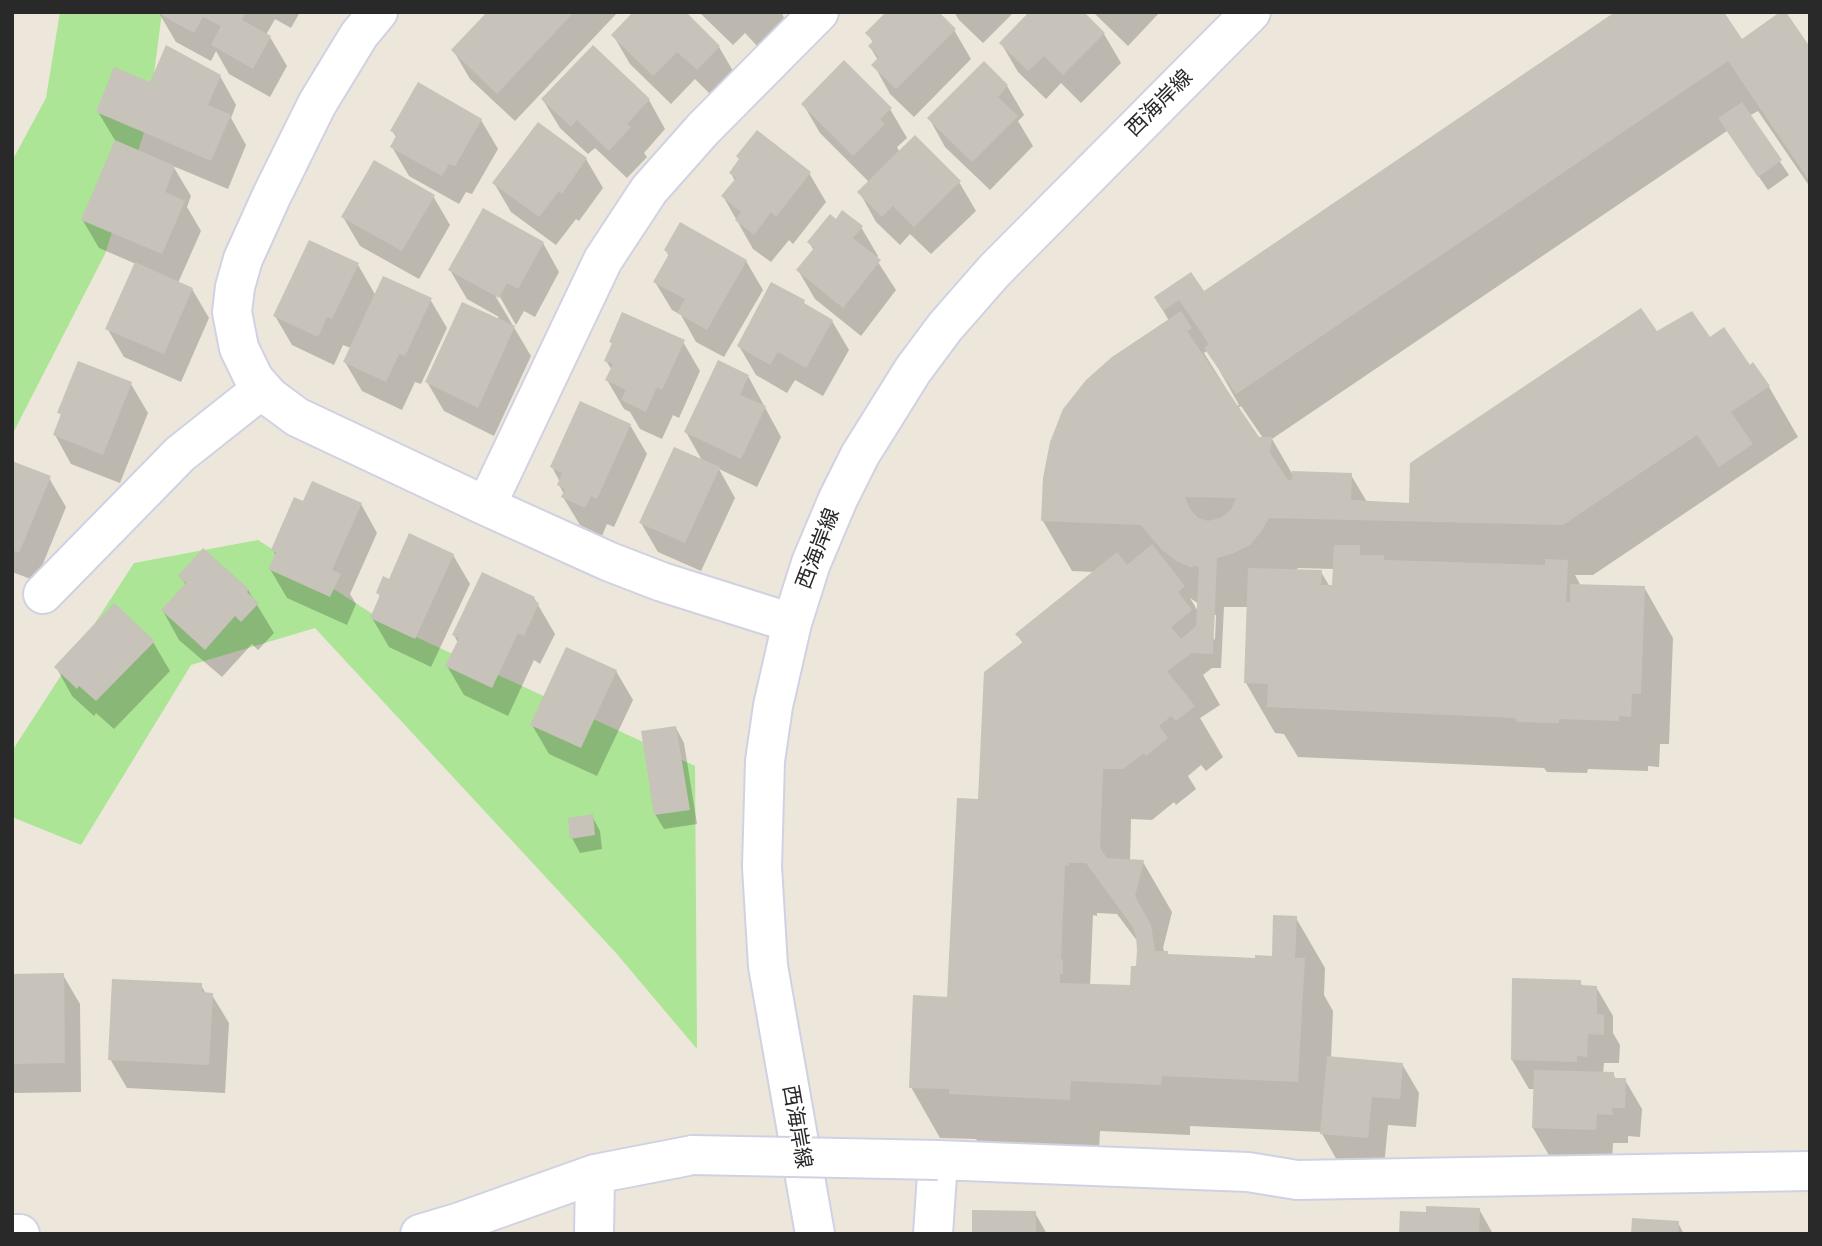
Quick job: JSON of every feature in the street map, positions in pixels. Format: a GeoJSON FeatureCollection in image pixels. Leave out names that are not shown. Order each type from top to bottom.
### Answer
{"type":"FeatureCollection","features":[{"type":"Feature","properties":{"kind":"street"},"geometry":{"type":"LineString","coordinates":[[378,12],[359,35],[317,104],[243,259],[235,287],[232,312],[234,331],[246,363],[262,389],[297,417],[610,562],[662,582],[792,623]]}},
{"type":"Feature","properties":{"kind":"street"},"geometry":{"type":"LineString","coordinates":[[486,506],[603,260],[649,190],[703,129],[819,12]]}},
{"type":"Feature","properties":{"kind":"street","name":"西海岸線"},"geometry":{"type":"LineString","coordinates":[[815,1234],[768,966],[763,904],[762,818],[765,761],[773,706],[792,623],[824,532],[855,466],[893,401],[945,327],[993,271],[1251,12]]}},
{"type":"Feature","properties":{"kind":"street"},"geometry":{"type":"LineString","coordinates":[[43,594],[180,454],[262,389]]}},
{"type":"Feature","properties":{"kind":"street"},"geometry":{"type":"LineString","coordinates":[[420,1234],[595,1174],[693,1156],[938,1160],[1248,1172],[1297,1180],[1810,1171]]}},
{"type":"Feature","properties":{"kind":"street"},"geometry":{"type":"LineString","coordinates":[[933,1234],[938,1160]]}},
{"type":"Feature","properties":{"kind":"street"},"geometry":{"type":"LineString","coordinates":[[594,1234],[595,1174]]}},
{"type":"Feature","properties":{"kind":"street"},"geometry":{"type":"LineString","coordinates":[[12,1234],[20,1234]]}},
{"type":"Feature","properties":{"kind":"green space"},"geometry":{"type":"Polygon","coordinates":[[[60,12],[162,12],[148,120],[105,254],[12,435],[12,161],[46,98],[60,12]]]}},
{"type":"Feature","properties":{"kind":"green space"},"geometry":{"type":"Polygon","coordinates":[[[258,540],[388,624],[695,766],[697,1049],[616,953],[315,628],[191,665],[81,845],[12,817],[12,751],[134,563],[258,540]]]}},
{"type":"Feature","properties":{"kind":"building"},"geometry":{"type":"Polygon","coordinates":[[[156,12],[246,12],[242,20],[271,36],[253,69],[211,45],[221,26],[203,17],[194,33],[156,12]]]}},
{"type":"Feature","properties":{"kind":"building"},"geometry":{"type":"Polygon","coordinates":[[[487,12],[574,12],[497,94],[451,50],[487,12]]]}},
{"type":"Feature","properties":{"kind":"building"},"geometry":{"type":"Polygon","coordinates":[[[633,12],[686,12],[720,46],[697,70],[677,52],[653,76],[611,35],[633,12]]]}},
{"type":"Feature","properties":{"kind":"building"},"geometry":{"type":"Polygon","coordinates":[[[886,12],[939,12],[956,29],[896,89],[871,65],[879,57],[868,46],[873,41],[865,33],[886,12]]]}},
{"type":"Feature","properties":{"kind":"building"},"geometry":{"type":"Polygon","coordinates":[[[1029,12],[1084,12],[1105,33],[1063,75],[1044,56],[1028,71],[999,43],[1029,12]]]}},
{"type":"Feature","properties":{"kind":"building"},"geometry":{"type":"Polygon","coordinates":[[[1615,12],[1724,12],[1742,39],[1780,12],[1786,12],[1810,47],[1810,182],[1728,61],[1236,394],[1204,348],[1209,344],[1179,300],[1163,311],[1154,297],[1191,272],[1204,291],[1615,12]]]}},
{"type":"Feature","properties":{"kind":"building"},"geometry":{"type":"Polygon","coordinates":[[[166,45],[221,75],[208,105],[231,115],[211,161],[96,112],[114,67],[150,82],[166,45]]]}},
{"type":"Feature","properties":{"kind":"building"},"geometry":{"type":"Polygon","coordinates":[[[593,45],[650,99],[627,124],[631,127],[609,151],[577,120],[571,127],[541,99],[593,45]]]}},
{"type":"Feature","properties":{"kind":"building"},"geometry":{"type":"Polygon","coordinates":[[[844,60],[892,108],[880,119],[885,124],[853,156],[801,104],[844,60]]]}},
{"type":"Feature","properties":{"kind":"building"},"geometry":{"type":"Polygon","coordinates":[[[984,61],[1008,85],[998,97],[1018,116],[972,162],[927,118],[984,61]]]}},
{"type":"Feature","properties":{"kind":"building"},"geometry":{"type":"Polygon","coordinates":[[[418,82],[482,119],[455,166],[449,164],[442,176],[390,147],[397,134],[390,131],[418,82]]]}},
{"type":"Feature","properties":{"kind":"building"},"geometry":{"type":"Polygon","coordinates":[[[1742,102],[1782,160],[1758,177],[1718,118],[1742,102]]]}},
{"type":"Feature","properties":{"kind":"building"},"geometry":{"type":"Polygon","coordinates":[[[538,122],[587,158],[562,194],[559,191],[539,217],[492,183],[538,122]]]}},
{"type":"Feature","properties":{"kind":"building"},"geometry":{"type":"Polygon","coordinates":[[[757,130],[811,172],[776,217],[771,212],[754,235],[735,220],[741,212],[721,196],[736,178],[729,173],[739,159],[736,156],[757,130]]]}},
{"type":"Feature","properties":{"kind":"building"},"geometry":{"type":"Polygon","coordinates":[[[915,135],[961,181],[914,227],[893,206],[882,217],[857,192],[915,135]]]}},
{"type":"Feature","properties":{"kind":"building"},"geometry":{"type":"Polygon","coordinates":[[[115,140],[175,166],[165,192],[185,201],[162,254],[81,220],[115,140]]]}},
{"type":"Feature","properties":{"kind":"building"},"geometry":{"type":"Polygon","coordinates":[[[374,160],[435,195],[402,251],[341,217],[374,160]]]}},
{"type":"Feature","properties":{"kind":"building"},"geometry":{"type":"Polygon","coordinates":[[[483,208],[544,242],[518,289],[507,283],[499,298],[448,270],[483,208]]]}},
{"type":"Feature","properties":{"kind":"building"},"geometry":{"type":"Polygon","coordinates":[[[842,210],[863,226],[853,238],[881,260],[843,308],[796,270],[814,248],[807,242],[830,214],[836,219],[842,210]]]}},
{"type":"Feature","properties":{"kind":"building"},"geometry":{"type":"Polygon","coordinates":[[[680,222],[747,260],[707,330],[677,313],[685,299],[653,282],[669,254],[664,250],[680,222]]]}},
{"type":"Feature","properties":{"kind":"building"},"geometry":{"type":"Polygon","coordinates":[[[309,240],[359,263],[332,319],[327,317],[318,337],[273,316],[309,240]]]}},
{"type":"Feature","properties":{"kind":"building"},"geometry":{"type":"Polygon","coordinates":[[[135,262],[193,288],[164,354],[105,329],[135,262]]]}},
{"type":"Feature","properties":{"kind":"building"},"geometry":{"type":"Polygon","coordinates":[[[383,276],[432,298],[405,356],[399,354],[386,382],[343,362],[383,276]]]}},
{"type":"Feature","properties":{"kind":"building"},"geometry":{"type":"Polygon","coordinates":[[[771,282],[805,300],[804,303],[833,320],[806,368],[778,352],[770,365],[737,346],[771,282]]]}},
{"type":"Feature","properties":{"kind":"building"},"geometry":{"type":"Polygon","coordinates":[[[462,302],[515,326],[478,408],[425,382],[462,302]]]}},
{"type":"Feature","properties":{"kind":"building"},"geometry":{"type":"Polygon","coordinates":[[[1641,308],[1657,331],[1692,311],[1710,337],[1724,327],[1750,365],[1753,362],[1770,386],[1731,412],[1753,444],[1719,467],[1697,435],[1563,525],[1269,518],[1250,545],[1217,558],[1213,654],[1192,653],[1167,671],[1195,706],[1176,721],[1171,716],[1159,726],[1168,738],[1146,756],[1144,753],[1123,769],[1103,769],[1100,848],[1107,858],[1144,860],[1135,896],[1151,925],[1155,951],[1255,958],[1255,955],[1272,956],[1273,915],[1297,916],[1295,958],[1305,958],[1298,1082],[1162,1076],[1161,1085],[1071,1081],[1070,1100],[949,1094],[949,1089],[909,1088],[913,995],[947,997],[957,798],[978,799],[984,672],[1023,642],[1015,634],[1117,552],[1127,565],[1152,544],[1185,586],[1178,592],[1192,610],[1171,627],[1181,639],[1196,626],[1199,567],[1193,565],[1193,568],[1178,562],[1162,550],[1141,525],[1041,521],[1043,478],[1050,442],[1063,409],[1086,380],[1112,357],[1181,311],[1192,328],[1187,331],[1259,437],[1272,437],[1270,453],[1288,480],[1292,480],[1292,471],[1352,473],[1351,500],[1409,503],[1410,463],[1641,308]],[[1185,497],[1198,518],[1208,521],[1220,518],[1231,510],[1236,498],[1185,497]],[[1069,863],[1069,866],[1065,865],[1061,959],[1063,974],[1060,974],[1060,983],[1130,985],[1131,966],[1136,966],[1137,950],[1132,926],[1086,863],[1069,863]]]}},
{"type":"Feature","properties":{"kind":"building"},"geometry":{"type":"Polygon","coordinates":[[[622,312],[685,340],[662,390],[657,387],[646,412],[621,400],[626,390],[605,380],[613,364],[604,361],[622,312]]]}},
{"type":"Feature","properties":{"kind":"building"},"geometry":{"type":"Polygon","coordinates":[[[718,360],[749,375],[740,395],[766,406],[741,459],[684,432],[718,360]]]}},
{"type":"Feature","properties":{"kind":"building"},"geometry":{"type":"Polygon","coordinates":[[[78,361],[132,382],[103,455],[53,435],[61,414],[57,413],[78,361]]]}},
{"type":"Feature","properties":{"kind":"building"},"geometry":{"type":"Polygon","coordinates":[[[580,401],[631,424],[597,499],[591,496],[585,508],[561,497],[565,489],[557,485],[562,473],[550,467],[580,401]]]}},
{"type":"Feature","properties":{"kind":"building"},"geometry":{"type":"Polygon","coordinates":[[[674,447],[720,467],[685,543],[639,523],[674,447]]]}},
{"type":"Feature","properties":{"kind":"building"},"geometry":{"type":"Polygon","coordinates":[[[12,461],[51,476],[19,553],[12,550],[12,461]]]}},
{"type":"Feature","properties":{"kind":"building"},"geometry":{"type":"Polygon","coordinates":[[[312,481],[362,503],[332,570],[341,574],[330,597],[268,569],[276,553],[271,550],[294,497],[303,501],[312,481]]]}},
{"type":"Feature","properties":{"kind":"building"},"geometry":{"type":"Polygon","coordinates":[[[409,533],[454,554],[415,639],[370,618],[380,595],[376,593],[383,576],[389,579],[409,533]]]}},
{"type":"Feature","properties":{"kind":"building"},"geometry":{"type":"Polygon","coordinates":[[[1334,545],[1360,545],[1360,555],[1384,555],[1384,560],[1545,565],[1545,559],[1568,560],[1566,602],[1570,602],[1570,584],[1645,586],[1641,694],[1632,694],[1631,717],[1619,716],[1619,721],[1559,719],[1559,723],[1516,722],[1516,718],[1267,707],[1268,684],[1244,683],[1248,568],[1322,570],[1321,585],[1332,585],[1334,545]]]}},
{"type":"Feature","properties":{"kind":"building"},"geometry":{"type":"Polygon","coordinates":[[[203,548],[249,589],[247,592],[259,603],[241,622],[235,616],[205,650],[161,610],[186,583],[178,576],[203,548]]]}},
{"type":"Feature","properties":{"kind":"building"},"geometry":{"type":"Polygon","coordinates":[[[482,572],[535,597],[533,600],[539,603],[524,636],[518,633],[492,688],[445,666],[459,638],[452,635],[482,572]]]}},
{"type":"Feature","properties":{"kind":"building"},"geometry":{"type":"Polygon","coordinates":[[[114,603],[155,641],[96,701],[79,686],[77,689],[54,667],[114,603]]]}},
{"type":"Feature","properties":{"kind":"building"},"geometry":{"type":"Polygon","coordinates":[[[566,647],[617,670],[581,748],[530,725],[566,647]]]}},
{"type":"Feature","properties":{"kind":"building"},"geometry":{"type":"Polygon","coordinates":[[[676,726],[690,810],[654,815],[641,731],[676,726]]]}},
{"type":"Feature","properties":{"kind":"building"},"geometry":{"type":"Polygon","coordinates":[[[593,814],[595,835],[570,839],[568,818],[593,814]]]}},
{"type":"Feature","properties":{"kind":"building"},"geometry":{"type":"Polygon","coordinates":[[[64,973],[65,1063],[12,1064],[12,974],[64,973]]]}},
{"type":"Feature","properties":{"kind":"building"},"geometry":{"type":"Polygon","coordinates":[[[1512,978],[1581,980],[1581,985],[1597,986],[1597,1014],[1604,1015],[1604,1035],[1588,1034],[1587,1057],[1577,1056],[1577,1062],[1511,1060],[1512,978]]]}},
{"type":"Feature","properties":{"kind":"building"},"geometry":{"type":"Polygon","coordinates":[[[112,979],[202,983],[202,992],[213,993],[209,1065],[108,1060],[112,979]]]}},
{"type":"Feature","properties":{"kind":"building"},"geometry":{"type":"Polygon","coordinates":[[[1327,1056],[1403,1063],[1400,1099],[1372,1097],[1368,1138],[1320,1134],[1327,1056]]]}},
{"type":"Feature","properties":{"kind":"building"},"geometry":{"type":"Polygon","coordinates":[[[1534,1070],[1614,1072],[1614,1078],[1626,1078],[1625,1108],[1612,1108],[1613,1115],[1597,1114],[1596,1130],[1532,1128],[1534,1070]]]}},
{"type":"Feature","properties":{"kind":"building"},"geometry":{"type":"Polygon","coordinates":[[[1426,1206],[1480,1208],[1479,1234],[1399,1234],[1400,1211],[1426,1212],[1426,1206]]]}},
{"type":"Feature","properties":{"kind":"building"},"geometry":{"type":"Polygon","coordinates":[[[972,1210],[1036,1211],[1036,1234],[972,1234],[972,1210]]]}},
{"type":"Feature","properties":{"kind":"building"},"geometry":{"type":"Polygon","coordinates":[[[1632,1218],[1679,1221],[1678,1234],[1631,1234],[1632,1218]]]}}]}
